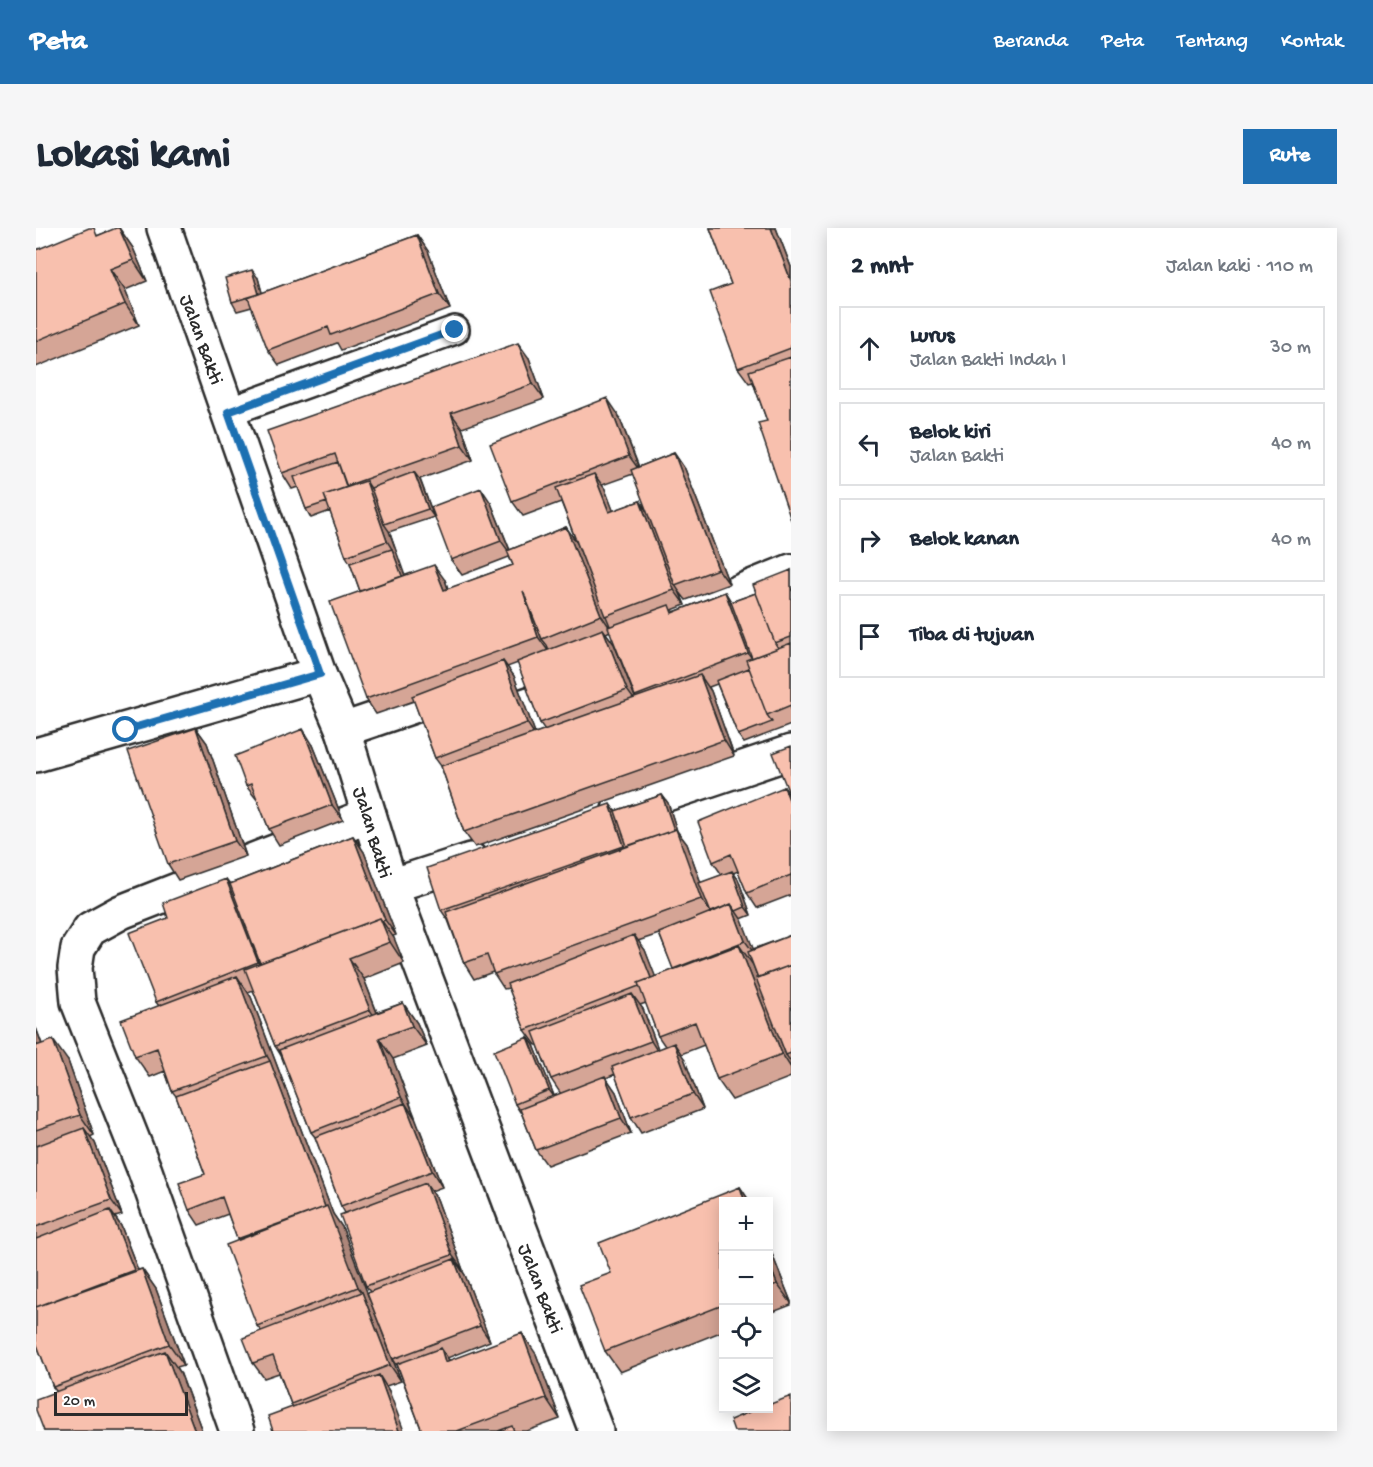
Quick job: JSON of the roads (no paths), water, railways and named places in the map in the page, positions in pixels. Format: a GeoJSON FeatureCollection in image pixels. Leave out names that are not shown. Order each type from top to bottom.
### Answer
{"type":"FeatureCollection","features":[{"type":"Feature","properties":{"kind":"street","name":"Jalan Bakti"},"geometry":{"type":"LineString","coordinates":[[164,228],[320,674],[343,730],[391,886],[596,1431]]}},
{"type":"Feature","properties":{"kind":"street"},"geometry":{"type":"LineString","coordinates":[[661,622],[791,571]]}},
{"type":"Feature","properties":{"kind":"street"},"geometry":{"type":"LineString","coordinates":[[343,730],[593,645]]}},
{"type":"Feature","properties":{"kind":"street"},"geometry":{"type":"LineString","coordinates":[[36,755],[320,674]]}},
{"type":"Feature","properties":{"kind":"street"},"geometry":{"type":"LineString","coordinates":[[591,819],[791,752]]}},
{"type":"Feature","properties":{"kind":"street"},"geometry":{"type":"LineString","coordinates":[[237,1431],[145,1172],[78,1002],[75,968],[78,948],[90,929],[121,912],[369,815]]}},
{"type":"Feature","properties":{"kind":"street"},"geometry":{"type":"LineString","coordinates":[[391,886],[502,849]]}},
{"type":"Feature","properties":{"kind":"lane"},"geometry":{"type":"LineString","coordinates":[[228,412],[455,330]]}}]}
